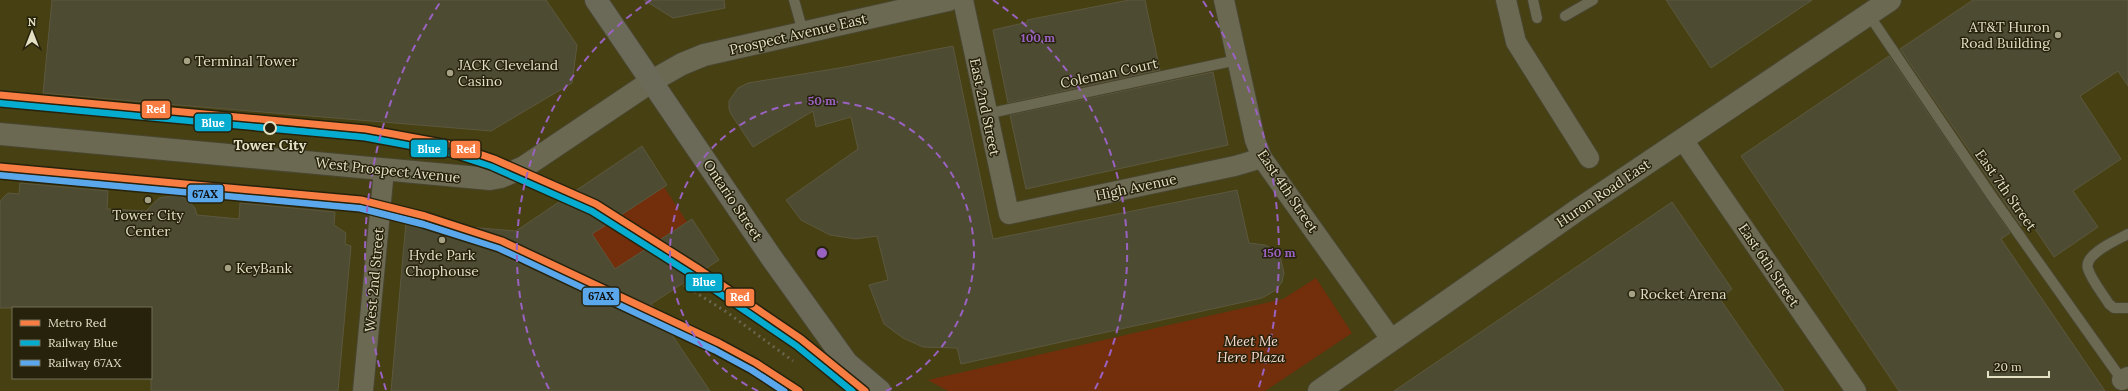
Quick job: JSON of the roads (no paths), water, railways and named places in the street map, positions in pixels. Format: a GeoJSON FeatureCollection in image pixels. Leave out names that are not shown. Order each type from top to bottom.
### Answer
{"type":"FeatureCollection","features":[{"type":"Feature","properties":{"kind":"main road","name":"Ontario Street"},"geometry":{"type":"LineString","coordinates":[[596,0],[772,257],[847,363],[880,391]]}},
{"type":"Feature","properties":{"kind":"street","name":"Prospect Avenue East"},"geometry":{"type":"LineString","coordinates":[[652,81],[682,64],[704,54],[948,0]]}},
{"type":"Feature","properties":{"kind":"street","name":"East 2nd Street"},"geometry":{"type":"LineString","coordinates":[[963,0],[1008,214]]}},
{"type":"Feature","properties":{"kind":"street","name":"East 4th Street"},"geometry":{"type":"LineString","coordinates":[[1224,0],[1255,140],[1262,158],[1391,339]]}},
{"type":"Feature","properties":{"kind":"street"},"geometry":{"type":"LineString","coordinates":[[1506,0],[1516,42],[1589,158]]}},
{"type":"Feature","properties":{"kind":"street","name":"Huron Road East"},"geometry":{"type":"LineString","coordinates":[[1319,391],[1391,339],[1576,211],[1890,0]]}},
{"type":"Feature","properties":{"kind":"street","name":"West Prospect Avenue"},"geometry":{"type":"LineString","coordinates":[[0,134],[478,179],[501,177],[524,167],[652,81]]}},
{"type":"Feature","properties":{"kind":"street","name":"East 6th Street"},"geometry":{"type":"LineString","coordinates":[[1683,140],[1856,391]]}},
{"type":"Feature","properties":{"kind":"street","name":"High Avenue"},"geometry":{"type":"LineString","coordinates":[[1008,214],[1235,166],[1262,158]]}},
{"type":"Feature","properties":{"kind":"street","name":"West 2nd Street"},"geometry":{"type":"LineString","coordinates":[[363,391],[384,170]]}},
{"type":"Feature","properties":{"kind":"lane"},"geometry":{"type":"LineString","coordinates":[[794,0],[803,32]]}},
{"type":"Feature","properties":{"kind":"lane"},"geometry":{"type":"LineString","coordinates":[[1533,0],[1536,18]]}},
{"type":"Feature","properties":{"kind":"lane"},"geometry":{"type":"LineString","coordinates":[[1565,16],[1593,0]]}},
{"type":"Feature","properties":{"kind":"lane","name":"East 7th Street"},"geometry":{"type":"LineString","coordinates":[[1869,15],[1993,198],[2125,378]]}},
{"type":"Feature","properties":{"kind":"lane","name":"Coleman Court"},"geometry":{"type":"LineString","coordinates":[[986,114],[1237,60]]}},
{"type":"Feature","properties":{"kind":"lane"},"geometry":{"type":"LineString","coordinates":[[2128,234],[2091,255],[2088,261],[2088,269],[2109,304],[2114,308],[2128,308]]}},
{"type":"Feature","properties":{"kind":"railway"},"geometry":{"type":"LineString","coordinates":[[684,285],[728,313],[793,361]]}},
{"type":"Feature","properties":{"kind":"metro line","name":"Red"},"geometry":{"type":"LineString","coordinates":[[0,95],[366,129],[453,145],[494,159],[596,204],[697,268],[801,339],[865,391]]}},
{"type":"Feature","properties":{"kind":"metro line","name":"Red"},"geometry":{"type":"LineString","coordinates":[[0,167],[361,200],[425,216],[502,241],[719,343],[756,363],[799,391]]}},
{"type":"Feature","properties":{"kind":"rail line","name":"Blue"},"geometry":{"type":"LineString","coordinates":[[0,103],[365,137],[451,153],[491,166],[592,211],[693,275],[796,345],[852,391]]}},
{"type":"Feature","properties":{"kind":"rail line","name":"67AX"},"geometry":{"type":"LineString","coordinates":[[0,175],[360,208],[423,224],[499,248],[715,350],[752,370],[784,391]]}},
{"type":"Feature","properties":{"kind":"place","name":"AT&T Huron Road Building"},"geometry":{"type":"Point","coordinates":[2058,35]}},
{"type":"Feature","properties":{"kind":"place","name":"Terminal Tower"},"geometry":{"type":"Point","coordinates":[187,61]}},
{"type":"Feature","properties":{"kind":"place","name":"JACK Cleveland Casino"},"geometry":{"type":"Point","coordinates":[450,73]}},
{"type":"Feature","properties":{"kind":"place","name":"Tower City"},"geometry":{"type":"Point","coordinates":[270,128]}},
{"type":"Feature","properties":{"kind":"place","name":"Tower City Center"},"geometry":{"type":"Point","coordinates":[148,200]}},
{"type":"Feature","properties":{"kind":"place","name":"Hyde Park Chophouse"},"geometry":{"type":"Point","coordinates":[442,240]}},
{"type":"Feature","properties":{"kind":"place","name":"KeyBank"},"geometry":{"type":"Point","coordinates":[228,268]}},
{"type":"Feature","properties":{"kind":"place","name":"Rocket Arena"},"geometry":{"type":"Point","coordinates":[1632,294]}},
{"type":"Feature","properties":{"kind":"park label","name":"Meet Me Here Plaza"},"geometry":{"type":"Point","coordinates":[1251,350]}}]}
